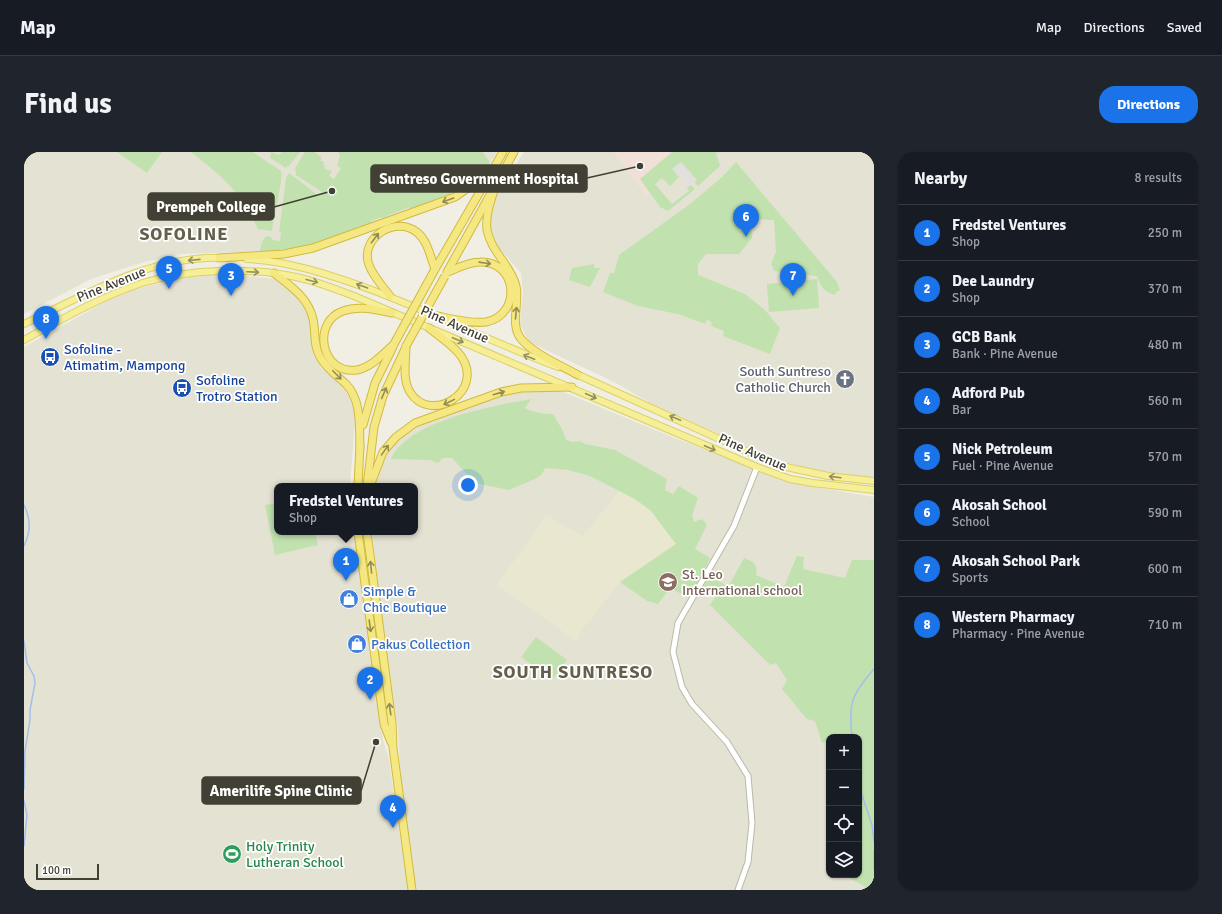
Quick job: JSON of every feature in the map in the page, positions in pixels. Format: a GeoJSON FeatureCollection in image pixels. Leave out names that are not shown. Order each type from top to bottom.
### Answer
{"type":"FeatureCollection","features":[{"type":"Feature","properties":{"kind":"highway"},"geometry":{"type":"LineString","coordinates":[[358,483],[360,448],[364,416],[375,383],[394,344],[435,270],[503,152]]}},
{"type":"Feature","properties":{"kind":"highway"},"geometry":{"type":"LineString","coordinates":[[368,483],[369,456],[374,427],[383,396],[406,346],[514,152]]}},
{"type":"Feature","properties":{"kind":"highway"},"geometry":{"type":"LineString","coordinates":[[219,258],[284,254],[313,248],[455,197],[492,171]]}},
{"type":"Feature","properties":{"kind":"highway"},"geometry":{"type":"LineString","coordinates":[[496,182],[488,215],[487,230],[492,245],[512,273],[516,286],[518,297],[516,325],[517,333],[522,340],[532,348],[578,375]]}},
{"type":"Feature","properties":{"kind":"highway"},"geometry":{"type":"LineString","coordinates":[[390,296],[373,273],[368,260],[370,245],[381,231],[389,227],[400,226],[416,232],[425,242],[435,270]]}},
{"type":"Feature","properties":{"kind":"highway"},"geometry":{"type":"LineString","coordinates":[[437,316],[466,321],[486,322],[496,318],[505,311],[511,294],[507,274],[500,267],[489,263],[478,262],[446,274]]}},
{"type":"Feature","properties":{"kind":"highway"},"geometry":{"type":"LineString","coordinates":[[274,273],[300,294],[308,304],[313,318],[315,345],[320,358],[347,386],[355,398],[359,416],[360,448]]}},
{"type":"Feature","properties":{"kind":"highway"},"geometry":{"type":"LineString","coordinates":[[392,313],[364,308],[344,311],[337,314],[323,335],[323,344],[330,361],[343,369],[357,370],[370,364],[394,344]]}},
{"type":"Feature","properties":{"kind":"highway"},"geometry":{"type":"LineString","coordinates":[[406,346],[405,379],[410,392],[416,398],[431,405],[443,405],[454,400],[460,395],[465,383],[466,366],[462,357],[453,347],[429,328]]}},
{"type":"Feature","properties":{"kind":"highway"},"geometry":{"type":"LineString","coordinates":[[369,483],[383,452],[396,437],[415,423],[500,392],[521,388],[572,387]]}},
{"type":"Feature","properties":{"kind":"highway"},"geometry":{"type":"LineString","coordinates":[[358,535],[384,724],[393,748]]}},
{"type":"Feature","properties":{"kind":"highway"},"geometry":{"type":"LineString","coordinates":[[367,535],[412,890]]}},
{"type":"Feature","properties":{"kind":"main road","name":"Pine Avenue"},"geometry":{"type":"LineString","coordinates":[[26,322],[130,274],[153,267],[219,258],[259,259],[296,265],[328,274],[390,296],[523,354],[578,375],[777,465],[821,475],[874,481]]}},
{"type":"Feature","properties":{"kind":"main road"},"geometry":{"type":"LineString","coordinates":[[24,340],[93,303],[143,283],[168,277],[214,271],[274,273],[321,283],[572,387],[646,421],[757,467],[790,478],[813,483],[874,490]]}},
{"type":"Feature","properties":{"kind":"street"},"geometry":{"type":"LineString","coordinates":[[738,890],[748,862],[752,823],[748,776],[727,742],[692,704],[682,687],[673,652],[678,623],[737,519],[757,467]]}},
{"type":"Feature","properties":{"kind":"shaded area"},"geometry":{"type":"Polygon","coordinates":[[[24,152],[497,152],[492,160],[468,186],[341,235],[273,251],[182,254],[144,262],[91,279],[24,314],[24,152]]]}},
{"type":"Feature","properties":{"kind":"shaded area"},"geometry":{"type":"Polygon","coordinates":[[[524,152],[874,152],[874,478],[817,472],[773,458],[654,405],[614,382],[529,342],[520,324],[523,294],[521,273],[494,242],[489,221],[495,197],[524,152]]]}},
{"type":"Feature","properties":{"kind":"shaded area"},"geometry":{"type":"Polygon","coordinates":[[[613,152],[672,152],[641,179],[650,193],[646,196],[613,152]]]}},
{"type":"Feature","properties":{"kind":"shaded area"},"geometry":{"type":"Polygon","coordinates":[[[681,162],[697,180],[688,187],[672,169],[681,162]]]}},
{"type":"Feature","properties":{"kind":"shaded area"},"geometry":{"type":"Polygon","coordinates":[[[205,275],[238,275],[274,279],[293,293],[306,312],[310,324],[313,354],[321,368],[343,387],[353,402],[355,420],[350,483],[274,483],[274,535],[355,535],[377,700],[383,739],[389,760],[408,890],[24,890],[24,347],[107,301],[134,290],[168,281],[205,275]]]}},
{"type":"Feature","properties":{"kind":"shaded area"},"geometry":{"type":"Polygon","coordinates":[[[543,388],[561,391],[672,437],[761,471],[809,486],[874,497],[874,890],[415,890],[401,785],[398,730],[376,580],[373,535],[418,535],[418,483],[373,483],[383,454],[406,429],[503,392],[543,388]]]}},
{"type":"Feature","properties":{"kind":"shaded area"},"geometry":{"type":"Polygon","coordinates":[[[619,491],[635,499],[651,511],[676,544],[620,582],[585,626],[576,641],[497,585],[546,515],[583,536],[619,491]]]}},
{"type":"Feature","properties":{"kind":"green space"},"geometry":{"type":"Polygon","coordinates":[[[117,152],[162,152],[147,173],[117,152]]]}},
{"type":"Feature","properties":{"kind":"green space"},"geometry":{"type":"Polygon","coordinates":[[[191,152],[253,152],[281,171],[282,175],[280,190],[272,231],[258,229],[252,216],[238,195],[213,169],[191,152]]]}},
{"type":"Feature","properties":{"kind":"green space"},"geometry":{"type":"Polygon","coordinates":[[[271,152],[279,155],[282,152],[300,152],[288,167],[287,165],[286,168],[270,158],[271,152]]]}},
{"type":"Feature","properties":{"kind":"green space"},"geometry":{"type":"Polygon","coordinates":[[[305,152],[315,152],[322,158],[320,161],[323,161],[325,169],[332,171],[329,176],[334,179],[341,168],[337,166],[340,156],[338,152],[481,152],[484,153],[490,163],[466,188],[410,209],[409,207],[386,216],[387,219],[383,220],[382,217],[371,221],[372,224],[304,246],[290,249],[260,251],[262,242],[266,236],[271,237],[273,240],[280,241],[281,232],[279,232],[286,178],[289,173],[319,196],[322,192],[296,175],[295,168],[305,152]]]}},
{"type":"Feature","properties":{"kind":"green space"},"geometry":{"type":"Polygon","coordinates":[[[672,152],[720,152],[716,153],[720,166],[698,186],[694,182],[696,180],[673,169],[679,177],[670,186],[662,178],[655,184],[672,204],[689,191],[686,185],[688,187],[691,185],[695,189],[668,211],[660,207],[640,179],[672,152]]]}},
{"type":"Feature","properties":{"kind":"green space"},"geometry":{"type":"Polygon","coordinates":[[[736,162],[837,282],[840,290],[836,292],[835,295],[826,291],[817,276],[774,271],[771,264],[776,252],[774,220],[753,219],[752,238],[739,254],[706,254],[698,264],[698,275],[745,294],[765,310],[780,328],[770,354],[723,336],[724,331],[711,326],[712,322],[707,320],[705,324],[678,314],[638,306],[603,292],[610,273],[614,273],[619,255],[690,204],[722,177],[736,162]]]}},
{"type":"Feature","properties":{"kind":"green space"},"geometry":{"type":"Polygon","coordinates":[[[594,264],[594,268],[600,268],[590,287],[569,280],[572,268],[594,264]]]}},
{"type":"Feature","properties":{"kind":"green space"},"geometry":{"type":"Polygon","coordinates":[[[817,279],[819,308],[769,312],[767,284],[817,279]]]}},
{"type":"Feature","properties":{"kind":"green space"},"geometry":{"type":"Polygon","coordinates":[[[531,399],[525,408],[531,411],[553,414],[563,431],[566,440],[572,442],[580,441],[585,444],[615,450],[667,479],[665,490],[673,494],[679,486],[698,498],[692,515],[694,522],[702,519],[707,525],[695,549],[710,558],[689,598],[670,588],[658,604],[647,601],[620,582],[676,544],[651,511],[635,499],[590,476],[568,470],[545,468],[542,474],[535,479],[509,490],[475,483],[452,458],[443,458],[438,463],[430,460],[391,459],[400,446],[415,434],[433,425],[475,411],[531,399]]]}},
{"type":"Feature","properties":{"kind":"green space"},"geometry":{"type":"Polygon","coordinates":[[[274,504],[274,535],[316,535],[318,545],[275,555],[265,505],[274,504]]]}},
{"type":"Feature","properties":{"kind":"green space"},"geometry":{"type":"Polygon","coordinates":[[[797,556],[804,557],[803,569],[845,578],[852,560],[874,560],[874,890],[867,890],[864,886],[849,878],[862,878],[862,734],[826,734],[826,742],[822,743],[815,721],[807,719],[782,689],[787,680],[776,663],[770,665],[710,605],[716,596],[703,587],[710,575],[728,587],[744,558],[756,566],[756,575],[784,587],[797,556]]]}},
{"type":"Feature","properties":{"kind":"green space"},"geometry":{"type":"Polygon","coordinates":[[[536,637],[567,660],[552,680],[521,657],[536,637]]]}},
{"type":"Feature","properties":{"kind":"waterway"},"geometry":{"type":"LineString","coordinates":[[24,505],[29,521],[29,530],[24,546]]}},
{"type":"Feature","properties":{"kind":"waterway"},"geometry":{"type":"LineString","coordinates":[[24,641],[27,663],[34,676],[35,683],[25,751],[24,789]]}},
{"type":"Feature","properties":{"kind":"waterway"},"geometry":{"type":"LineString","coordinates":[[852,734],[851,707],[853,700],[861,685],[874,669]]}},
{"type":"Feature","properties":{"kind":"waterway"},"geometry":{"type":"LineString","coordinates":[[862,795],[872,825],[874,842]]}},
{"type":"Feature","properties":{"kind":"waterway"},"geometry":{"type":"LineString","coordinates":[[24,801],[27,815],[24,846]]}},
{"type":"Feature","properties":{"kind":"waterway"},"geometry":{"type":"LineString","coordinates":[[874,851],[874,869]]}},
{"type":"Feature","properties":{"kind":"place","name":"Suntreso Government Hospital"},"geometry":{"type":"Point","coordinates":[640,166]}},
{"type":"Feature","properties":{"kind":"place","name":"Prempeh College"},"geometry":{"type":"Point","coordinates":[332,191]}},
{"type":"Feature","properties":{"kind":"place","name":"Akosah School"},"geometry":{"type":"Point","coordinates":[746,237]}},
{"type":"Feature","properties":{"kind":"place","name":"Nick Petroleum"},"geometry":{"type":"Point","coordinates":[169,289]}},
{"type":"Feature","properties":{"kind":"place","name":"GCB Bank"},"geometry":{"type":"Point","coordinates":[231,296]}},
{"type":"Feature","properties":{"kind":"place","name":"Akosah School Park"},"geometry":{"type":"Point","coordinates":[793,296]}},
{"type":"Feature","properties":{"kind":"place","name":"Western Pharmacy"},"geometry":{"type":"Point","coordinates":[46,339]}},
{"type":"Feature","properties":{"kind":"place","name":"Sofoline - Atimatim, Mampong"},"geometry":{"type":"Point","coordinates":[50,357]}},
{"type":"Feature","properties":{"kind":"place","name":"South Suntreso Catholic Church"},"geometry":{"type":"Point","coordinates":[845,379]}},
{"type":"Feature","properties":{"kind":"place","name":"Sofoline Trotro Station"},"geometry":{"type":"Point","coordinates":[182,388]}},
{"type":"Feature","properties":{"kind":"place","name":"Fredstel Ventures"},"geometry":{"type":"Point","coordinates":[346,581]}},
{"type":"Feature","properties":{"kind":"place","name":"St. Leo International school"},"geometry":{"type":"Point","coordinates":[668,582]}},
{"type":"Feature","properties":{"kind":"place","name":"Simple & Chic Boutique"},"geometry":{"type":"Point","coordinates":[349,599]}},
{"type":"Feature","properties":{"kind":"place","name":"Pakus Collection"},"geometry":{"type":"Point","coordinates":[357,644]}},
{"type":"Feature","properties":{"kind":"place","name":"Dee Laundry"},"geometry":{"type":"Point","coordinates":[370,700]}},
{"type":"Feature","properties":{"kind":"place","name":"Amerilife Spine Clinic"},"geometry":{"type":"Point","coordinates":[376,742]}},
{"type":"Feature","properties":{"kind":"place","name":"Adford Pub"},"geometry":{"type":"Point","coordinates":[393,828]}},
{"type":"Feature","properties":{"kind":"place","name":"Holy Trinity Lutheran School"},"geometry":{"type":"Point","coordinates":[232,854]}},
{"type":"Feature","properties":{"kind":"district","name":"SOFOLINE"},"geometry":{"type":"Point","coordinates":[184,234]}},
{"type":"Feature","properties":{"kind":"district","name":"SOUTH SUNTRESO"},"geometry":{"type":"Point","coordinates":[573,672]}}]}
